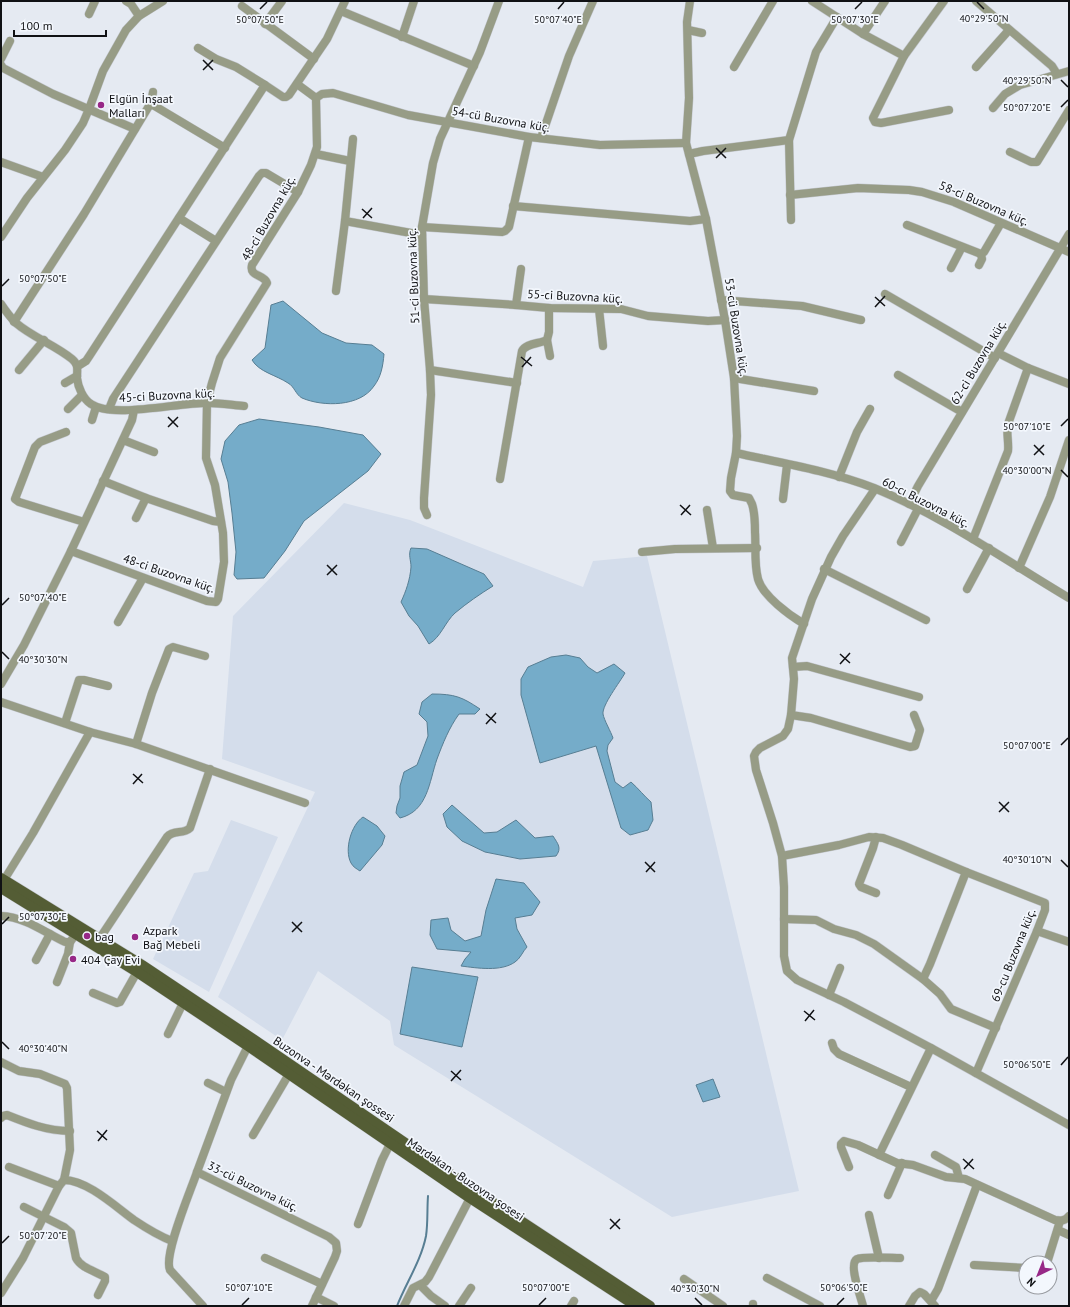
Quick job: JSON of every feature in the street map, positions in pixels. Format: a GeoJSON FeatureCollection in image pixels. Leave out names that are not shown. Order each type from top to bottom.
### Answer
{"type":"FeatureCollection","features":[{"type":"Feature","properties":{"kind":"main road","name":"Mərdəkan - Buzovna şosesi"},"geometry":{"type":"LineString","coordinates":[[2,882],[73,938],[137,972],[470,1198],[636,1306]]}},
{"type":"Feature","properties":{"kind":"main road","name":"Buzonva - Mərdəkan şossesi"},"geometry":{"type":"LineString","coordinates":[[2,882],[100,938],[474,1190],[650,1306]]}},
{"type":"Feature","properties":{"kind":"street"},"geometry":{"type":"LineString","coordinates":[[89,14],[94,1]]}},
{"type":"Feature","properties":{"kind":"street"},"geometry":{"type":"LineString","coordinates":[[126,1],[131,4],[139,16]]}},
{"type":"Feature","properties":{"kind":"street"},"geometry":{"type":"LineString","coordinates":[[1,237],[27,198],[69,144],[80,127],[89,109],[103,70],[126,30],[139,16],[163,1]]}},
{"type":"Feature","properties":{"kind":"street"},"geometry":{"type":"LineString","coordinates":[[265,24],[282,1]]}},
{"type":"Feature","properties":{"kind":"street"},"geometry":{"type":"LineString","coordinates":[[198,48],[216,60],[236,67],[283,97],[286,97],[297,84],[330,35],[345,1]]}},
{"type":"Feature","properties":{"kind":"street"},"geometry":{"type":"LineString","coordinates":[[402,37],[414,1]]}},
{"type":"Feature","properties":{"kind":"street","name":"51-ci Buzovna küç."},"geometry":{"type":"LineString","coordinates":[[427,515],[424,508],[424,498],[430,416],[430,370],[424,299],[422,231],[436,152],[440,139],[474,66],[499,1]]}},
{"type":"Feature","properties":{"kind":"street"},"geometry":{"type":"LineString","coordinates":[[542,138],[569,56],[593,1]]}},
{"type":"Feature","properties":{"kind":"street","name":"53-cü Buzovna küç."},"geometry":{"type":"LineString","coordinates":[[690,1],[688,9],[689,98],[686,143],[706,219],[734,378],[737,436],[730,491],[733,495],[746,497],[751,501],[757,548],[758,579],[767,594],[785,612],[804,624]]}},
{"type":"Feature","properties":{"kind":"street"},"geometry":{"type":"LineString","coordinates":[[734,67],[773,1]]}},
{"type":"Feature","properties":{"kind":"street"},"geometry":{"type":"LineString","coordinates":[[812,1],[863,34],[904,56]]}},
{"type":"Feature","properties":{"kind":"street"},"geometry":{"type":"LineString","coordinates":[[863,34],[885,1]]}},
{"type":"Feature","properties":{"kind":"street"},"geometry":{"type":"LineString","coordinates":[[976,1],[1052,66],[1057,74]]}},
{"type":"Feature","properties":{"kind":"street"},"geometry":{"type":"LineString","coordinates":[[942,2],[904,56],[873,116],[873,120],[881,123],[949,110]]}},
{"type":"Feature","properties":{"kind":"street"},"geometry":{"type":"LineString","coordinates":[[242,6],[314,58]]}},
{"type":"Feature","properties":{"kind":"street"},"geometry":{"type":"LineString","coordinates":[[341,11],[474,66]]}},
{"type":"Feature","properties":{"kind":"street"},"geometry":{"type":"LineString","coordinates":[[792,220],[789,140],[816,52],[837,17]]}},
{"type":"Feature","properties":{"kind":"street"},"geometry":{"type":"LineString","coordinates":[[688,30],[702,33]]}},
{"type":"Feature","properties":{"kind":"street"},"geometry":{"type":"LineString","coordinates":[[976,67],[1010,30]]}},
{"type":"Feature","properties":{"kind":"street"},"geometry":{"type":"LineString","coordinates":[[1,59],[10,41]]}},
{"type":"Feature","properties":{"kind":"street"},"geometry":{"type":"LineString","coordinates":[[1,65],[3,68],[37,86],[135,129]]}},
{"type":"Feature","properties":{"kind":"street"},"geometry":{"type":"LineString","coordinates":[[993,108],[1005,94],[1020,85],[1069,70]]}},
{"type":"Feature","properties":{"kind":"street"},"geometry":{"type":"LineString","coordinates":[[297,84],[316,98]]}},
{"type":"Feature","properties":{"kind":"street"},"geometry":{"type":"LineString","coordinates":[[78,366],[86,361],[265,86]]}},
{"type":"Feature","properties":{"kind":"street"},"geometry":{"type":"LineString","coordinates":[[14,322],[84,214],[151,104],[153,92]]}},
{"type":"Feature","properties":{"kind":"street","name":"54-cü Buzovna küç."},"geometry":{"type":"LineString","coordinates":[[316,98],[322,94],[333,93],[408,115],[529,137],[586,145],[686,143]]}},
{"type":"Feature","properties":{"kind":"street","name":"48-ci Buzovna küç."},"geometry":{"type":"LineString","coordinates":[[71,551],[207,601],[216,602],[219,596],[224,562],[223,533],[216,485],[206,458],[207,402],[220,358],[267,283],[264,279],[252,272],[252,265],[298,192],[316,154],[316,98]]}},
{"type":"Feature","properties":{"kind":"street"},"geometry":{"type":"LineString","coordinates":[[151,104],[225,148]]}},
{"type":"Feature","properties":{"kind":"street"},"geometry":{"type":"LineString","coordinates":[[1010,152],[1031,162],[1037,162],[1069,110]]}},
{"type":"Feature","properties":{"kind":"street"},"geometry":{"type":"LineString","coordinates":[[345,221],[422,231],[505,231],[509,227],[529,137]]}},
{"type":"Feature","properties":{"kind":"street"},"geometry":{"type":"LineString","coordinates":[[336,291],[353,139]]}},
{"type":"Feature","properties":{"kind":"street"},"geometry":{"type":"LineString","coordinates":[[689,154],[789,140]]}},
{"type":"Feature","properties":{"kind":"street"},"geometry":{"type":"LineString","coordinates":[[316,154],[350,161]]}},
{"type":"Feature","properties":{"kind":"street"},"geometry":{"type":"LineString","coordinates":[[1,162],[43,177]]}},
{"type":"Feature","properties":{"kind":"street"},"geometry":{"type":"LineString","coordinates":[[109,410],[114,398],[262,173],[266,173],[298,192]]}},
{"type":"Feature","properties":{"kind":"street","name":"58-ci Buzovna küç."},"geometry":{"type":"LineString","coordinates":[[790,195],[852,188],[909,190],[926,193],[941,197],[1065,250]]}},
{"type":"Feature","properties":{"kind":"street"},"geometry":{"type":"LineString","coordinates":[[513,206],[690,221],[706,219]]}},
{"type":"Feature","properties":{"kind":"street"},"geometry":{"type":"LineString","coordinates":[[179,218],[216,241]]}},
{"type":"Feature","properties":{"kind":"street"},"geometry":{"type":"LineString","coordinates":[[979,265],[982,258],[981,254],[984,252],[1001,223]]}},
{"type":"Feature","properties":{"kind":"street"},"geometry":{"type":"LineString","coordinates":[[907,225],[981,254]]}},
{"type":"Feature","properties":{"kind":"street","name":"62-ci Buzovna küç."},"geometry":{"type":"LineString","coordinates":[[909,504],[918,486],[996,356],[1065,250],[1069,234]]}},
{"type":"Feature","properties":{"kind":"street"},"geometry":{"type":"LineString","coordinates":[[951,268],[962,247]]}},
{"type":"Feature","properties":{"kind":"street"},"geometry":{"type":"LineString","coordinates":[[516,305],[521,269]]}},
{"type":"Feature","properties":{"kind":"street"},"geometry":{"type":"LineString","coordinates":[[885,294],[996,356],[1069,384]]}},
{"type":"Feature","properties":{"kind":"street","name":"55-ci Buzovna küç."},"geometry":{"type":"LineString","coordinates":[[424,299],[549,308],[626,310],[648,316],[708,321],[725,320]]}},
{"type":"Feature","properties":{"kind":"street"},"geometry":{"type":"LineString","coordinates":[[721,300],[802,306],[861,320]]}},
{"type":"Feature","properties":{"kind":"street"},"geometry":{"type":"LineString","coordinates":[[1,304],[14,322],[72,358],[78,366],[77,376],[82,395],[68,409]]}},
{"type":"Feature","properties":{"kind":"street"},"geometry":{"type":"LineString","coordinates":[[549,308],[549,332],[547,340],[550,356]]}},
{"type":"Feature","properties":{"kind":"street"},"geometry":{"type":"LineString","coordinates":[[599,309],[603,346]]}},
{"type":"Feature","properties":{"kind":"street"},"geometry":{"type":"LineString","coordinates":[[19,370],[44,340]]}},
{"type":"Feature","properties":{"kind":"street"},"geometry":{"type":"LineString","coordinates":[[500,479],[523,348],[547,340]]}},
{"type":"Feature","properties":{"kind":"street"},"geometry":{"type":"LineString","coordinates":[[973,539],[1008,451],[1008,424],[1028,368]]}},
{"type":"Feature","properties":{"kind":"street"},"geometry":{"type":"LineString","coordinates":[[430,370],[517,383]]}},
{"type":"Feature","properties":{"kind":"street"},"geometry":{"type":"LineString","coordinates":[[898,375],[962,412]]}},
{"type":"Feature","properties":{"kind":"street"},"geometry":{"type":"LineString","coordinates":[[65,384],[77,376]]}},
{"type":"Feature","properties":{"kind":"street"},"geometry":{"type":"LineString","coordinates":[[734,378],[814,391]]}},
{"type":"Feature","properties":{"kind":"street","name":"45-ci Buzovna küç."},"geometry":{"type":"LineString","coordinates":[[82,395],[88,402],[96,407],[109,410],[134,410],[207,402],[244,406]]}},
{"type":"Feature","properties":{"kind":"street"},"geometry":{"type":"LineString","coordinates":[[92,420],[96,407]]}},
{"type":"Feature","properties":{"kind":"street"},"geometry":{"type":"LineString","coordinates":[[839,477],[856,432],[870,409]]}},
{"type":"Feature","properties":{"kind":"street"},"geometry":{"type":"LineString","coordinates":[[1,684],[24,645],[71,551],[132,420],[134,410]]}},
{"type":"Feature","properties":{"kind":"street"},"geometry":{"type":"LineString","coordinates":[[66,432],[40,442],[35,446],[15,499],[20,502],[84,522]]}},
{"type":"Feature","properties":{"kind":"street"},"geometry":{"type":"LineString","coordinates":[[123,440],[154,452]]}},
{"type":"Feature","properties":{"kind":"street"},"geometry":{"type":"LineString","coordinates":[[1019,568],[1050,496],[1069,440]]}},
{"type":"Feature","properties":{"kind":"street","name":"60-cı Buzovna küç."},"geometry":{"type":"LineString","coordinates":[[736,453],[839,477],[875,489],[909,504],[973,539],[1019,568],[1068,595]]}},
{"type":"Feature","properties":{"kind":"street"},"geometry":{"type":"LineString","coordinates":[[783,499],[787,465]]}},
{"type":"Feature","properties":{"kind":"street"},"geometry":{"type":"LineString","coordinates":[[103,481],[146,498],[213,521],[222,522]]}},
{"type":"Feature","properties":{"kind":"street"},"geometry":{"type":"LineString","coordinates":[[875,489],[842,536],[824,569],[793,655],[794,678],[791,715],[790,724],[786,733],[760,748],[754,756],[756,770],[782,856],[784,956],[787,971],[797,980],[931,1048],[1069,1125]]}},
{"type":"Feature","properties":{"kind":"street"},"geometry":{"type":"LineString","coordinates":[[136,518],[146,498]]}},
{"type":"Feature","properties":{"kind":"street"},"geometry":{"type":"LineString","coordinates":[[901,542],[918,509]]}},
{"type":"Feature","properties":{"kind":"street"},"geometry":{"type":"LineString","coordinates":[[707,510],[713,548]]}},
{"type":"Feature","properties":{"kind":"street"},"geometry":{"type":"LineString","coordinates":[[642,552],[675,549],[757,548]]}},
{"type":"Feature","properties":{"kind":"street"},"geometry":{"type":"LineString","coordinates":[[967,589],[988,548]]}},
{"type":"Feature","properties":{"kind":"street"},"geometry":{"type":"LineString","coordinates":[[824,569],[926,620]]}},
{"type":"Feature","properties":{"kind":"street"},"geometry":{"type":"LineString","coordinates":[[118,622],[143,578]]}},
{"type":"Feature","properties":{"kind":"street"},"geometry":{"type":"LineString","coordinates":[[136,744],[152,693],[169,649],[173,647],[205,656]]}},
{"type":"Feature","properties":{"kind":"street"},"geometry":{"type":"LineString","coordinates":[[793,667],[807,666],[919,698]]}},
{"type":"Feature","properties":{"kind":"street"},"geometry":{"type":"LineString","coordinates":[[65,723],[79,680],[108,686]]}},
{"type":"Feature","properties":{"kind":"street"},"geometry":{"type":"LineString","coordinates":[[1,702],[90,732],[136,744],[305,803]]}},
{"type":"Feature","properties":{"kind":"street"},"geometry":{"type":"LineString","coordinates":[[791,715],[811,718],[910,747],[915,746],[920,730],[914,715]]}},
{"type":"Feature","properties":{"kind":"street"},"geometry":{"type":"LineString","coordinates":[[2,882],[33,833],[90,732]]}},
{"type":"Feature","properties":{"kind":"street"},"geometry":{"type":"LineString","coordinates":[[100,938],[167,837],[173,833],[184,832],[190,828],[210,769]]}},
{"type":"Feature","properties":{"kind":"street","name":"69-cu Buzovna küç."},"geometry":{"type":"LineString","coordinates":[[782,856],[839,845],[869,837],[876,837],[890,840],[1044,903],[1045,910],[1037,931],[976,1073]]}},
{"type":"Feature","properties":{"kind":"street"},"geometry":{"type":"LineString","coordinates":[[876,837],[859,884],[861,887],[876,893]]}},
{"type":"Feature","properties":{"kind":"street"},"geometry":{"type":"LineString","coordinates":[[923,979],[966,872]]}},
{"type":"Feature","properties":{"kind":"street"},"geometry":{"type":"LineString","coordinates":[[1,916],[24,921],[65,942],[73,938]]}},
{"type":"Feature","properties":{"kind":"street"},"geometry":{"type":"LineString","coordinates":[[784,919],[816,920],[856,935],[874,944],[923,979],[940,994],[951,1009],[996,1028]]}},
{"type":"Feature","properties":{"kind":"street"},"geometry":{"type":"LineString","coordinates":[[1037,931],[1069,942]]}},
{"type":"Feature","properties":{"kind":"street"},"geometry":{"type":"LineString","coordinates":[[36,960],[50,934]]}},
{"type":"Feature","properties":{"kind":"street"},"geometry":{"type":"LineString","coordinates":[[57,982],[73,938]]}},
{"type":"Feature","properties":{"kind":"street"},"geometry":{"type":"LineString","coordinates":[[829,995],[840,968]]}},
{"type":"Feature","properties":{"kind":"street"},"geometry":{"type":"LineString","coordinates":[[93,993],[113,1002],[120,1002],[137,972]]}},
{"type":"Feature","properties":{"kind":"street"},"geometry":{"type":"LineString","coordinates":[[168,1034],[183,1003]]}},
{"type":"Feature","properties":{"kind":"street"},"geometry":{"type":"LineString","coordinates":[[832,1043],[834,1049],[839,1054],[911,1087]]}},
{"type":"Feature","properties":{"kind":"street","name":"33-cü Buzovna küç."},"geometry":{"type":"LineString","coordinates":[[248,1046],[226,1092],[197,1172],[333,1240],[336,1243],[337,1251],[312,1306]]}},
{"type":"Feature","properties":{"kind":"street"},"geometry":{"type":"LineString","coordinates":[[879,1155],[931,1048]]}},
{"type":"Feature","properties":{"kind":"street"},"geometry":{"type":"LineString","coordinates":[[1,1062],[19,1071],[40,1074],[65,1084],[70,1131],[70,1150],[62,1183],[23,1258],[1,1293]]}},
{"type":"Feature","properties":{"kind":"street"},"geometry":{"type":"LineString","coordinates":[[253,1135],[289,1074]]}},
{"type":"Feature","properties":{"kind":"street"},"geometry":{"type":"LineString","coordinates":[[208,1083],[226,1092]]}},
{"type":"Feature","properties":{"kind":"street"},"geometry":{"type":"LineString","coordinates":[[1,1118],[3,1116],[7,1116],[46,1129],[70,1131]]}},
{"type":"Feature","properties":{"kind":"street"},"geometry":{"type":"LineString","coordinates":[[849,1167],[841,1147],[841,1144],[844,1141],[858,1145],[893,1161],[913,1165],[946,1177],[959,1178],[1055,1220],[1065,1220],[1069,1216]]}},
{"type":"Feature","properties":{"kind":"street"},"geometry":{"type":"LineString","coordinates":[[358,1224],[382,1160],[390,1144]]}},
{"type":"Feature","properties":{"kind":"street"},"geometry":{"type":"LineString","coordinates":[[935,1155],[956,1167],[959,1178]]}},
{"type":"Feature","properties":{"kind":"street"},"geometry":{"type":"LineString","coordinates":[[888,1195],[902,1163]]}},
{"type":"Feature","properties":{"kind":"street"},"geometry":{"type":"LineString","coordinates":[[9,1167],[62,1183],[77,1183],[108,1200],[135,1221],[162,1237],[172,1241]]}},
{"type":"Feature","properties":{"kind":"street"},"geometry":{"type":"LineString","coordinates":[[197,1172],[172,1241],[168,1264],[170,1270],[203,1306]]}},
{"type":"Feature","properties":{"kind":"street"},"geometry":{"type":"LineString","coordinates":[[909,1306],[915,1296],[920,1292],[933,1303],[977,1185]]}},
{"type":"Feature","properties":{"kind":"street"},"geometry":{"type":"LineString","coordinates":[[404,1306],[411,1291],[429,1277],[470,1198]]}},
{"type":"Feature","properties":{"kind":"street"},"geometry":{"type":"LineString","coordinates":[[24,1207],[64,1227],[71,1233],[76,1258],[80,1264],[105,1277],[105,1281],[98,1295]]}},
{"type":"Feature","properties":{"kind":"street"},"geometry":{"type":"LineString","coordinates":[[869,1215],[880,1258]]}},
{"type":"Feature","properties":{"kind":"street"},"geometry":{"type":"LineString","coordinates":[[1050,1255],[1060,1221]]}},
{"type":"Feature","properties":{"kind":"street"},"geometry":{"type":"LineString","coordinates":[[1058,1230],[1069,1235]]}},
{"type":"Feature","properties":{"kind":"street"},"geometry":{"type":"LineString","coordinates":[[264,1258],[322,1284]]}},
{"type":"Feature","properties":{"kind":"street"},"geometry":{"type":"LineString","coordinates":[[863,1306],[853,1272],[853,1264],[857,1259],[861,1258],[900,1258]]}},
{"type":"Feature","properties":{"kind":"street"},"geometry":{"type":"LineString","coordinates":[[974,1265],[1018,1268]]}},
{"type":"Feature","properties":{"kind":"street"},"geometry":{"type":"LineString","coordinates":[[767,1278],[820,1306]]}},
{"type":"Feature","properties":{"kind":"street"},"geometry":{"type":"LineString","coordinates":[[684,1279],[724,1306]]}},
{"type":"Feature","properties":{"kind":"street"},"geometry":{"type":"LineString","coordinates":[[420,1285],[431,1296],[445,1306]]}},
{"type":"Feature","properties":{"kind":"street"},"geometry":{"type":"LineString","coordinates":[[459,1306],[471,1288]]}},
{"type":"Feature","properties":{"kind":"street"},"geometry":{"type":"LineString","coordinates":[[316,1297],[334,1306]]}},
{"type":"Feature","properties":{"kind":"shaded area"},"geometry":{"type":"Polygon","coordinates":[[[344,503],[410,520],[583,587],[593,561],[647,556],[799,1191],[672,1217],[394,1045],[390,1021],[318,971],[282,1040],[218,997],[315,792],[222,759],[233,616],[344,503]]]}},
{"type":"Feature","properties":{"kind":"shaded area"},"geometry":{"type":"Polygon","coordinates":[[[231,820],[278,837],[209,992],[153,959],[194,873],[208,871],[231,820]]]}},
{"type":"Feature","properties":{"kind":"water"},"geometry":{"type":"Polygon","coordinates":[[[283,301],[322,333],[346,343],[372,345],[384,354],[380,375],[368,393],[360,398],[341,403],[330,404],[311,401],[300,397],[288,383],[259,368],[255,364],[252,360],[265,348],[271,305],[283,301]]]}},
{"type":"Feature","properties":{"kind":"water"},"geometry":{"type":"Polygon","coordinates":[[[259,419],[319,427],[363,435],[381,454],[368,471],[304,521],[285,551],[264,578],[237,579],[234,575],[236,552],[228,482],[221,459],[225,441],[239,425],[259,419]]]}},
{"type":"Feature","properties":{"kind":"water"},"geometry":{"type":"Polygon","coordinates":[[[411,548],[427,549],[484,574],[493,586],[455,613],[437,637],[429,644],[401,602],[410,576],[411,548]]]}},
{"type":"Feature","properties":{"kind":"water"},"geometry":{"type":"Polygon","coordinates":[[[566,655],[580,658],[588,667],[597,673],[614,664],[625,673],[608,699],[603,710],[604,717],[613,738],[608,745],[607,751],[615,782],[623,788],[631,782],[651,802],[653,820],[648,830],[630,835],[621,828],[596,746],[540,763],[521,695],[521,679],[528,667],[551,657],[566,655]]]}},
{"type":"Feature","properties":{"kind":"water"},"geometry":{"type":"Polygon","coordinates":[[[432,694],[458,697],[480,709],[475,714],[459,714],[444,741],[422,802],[416,809],[400,818],[396,813],[400,798],[400,786],[404,772],[417,765],[428,736],[427,722],[419,714],[422,702],[432,694]]]}},
{"type":"Feature","properties":{"kind":"water"},"geometry":{"type":"Polygon","coordinates":[[[452,805],[484,833],[497,832],[516,820],[535,838],[553,836],[559,846],[559,851],[556,856],[520,859],[485,852],[462,841],[447,827],[443,814],[452,805]]]}},
{"type":"Feature","properties":{"kind":"water"},"geometry":{"type":"Polygon","coordinates":[[[363,817],[377,826],[385,836],[382,845],[360,871],[351,863],[348,851],[352,832],[363,817]]]}},
{"type":"Feature","properties":{"kind":"water"},"geometry":{"type":"Polygon","coordinates":[[[496,879],[524,883],[540,902],[532,915],[515,918],[517,929],[527,947],[517,961],[503,967],[474,968],[461,966],[471,952],[437,949],[430,935],[431,920],[448,918],[451,930],[465,941],[481,936],[486,910],[496,879]]]}},
{"type":"Feature","properties":{"kind":"water"},"geometry":{"type":"Polygon","coordinates":[[[412,967],[478,977],[462,1047],[400,1034],[412,967]]]}},
{"type":"Feature","properties":{"kind":"water"},"geometry":{"type":"Polygon","coordinates":[[[713,1079],[720,1097],[703,1102],[696,1085],[713,1079]]]}},
{"type":"Feature","properties":{"kind":"waterway"},"geometry":{"type":"LineString","coordinates":[[397,1306],[424,1245],[427,1231],[428,1196]]}},
{"type":"Feature","properties":{"kind":"place","name":"Elgün İnşaat Malları"},"geometry":{"type":"Point","coordinates":[101,105]}},
{"type":"Feature","properties":{"kind":"place","name":"bag"},"geometry":{"type":"Point","coordinates":[87,936]}},
{"type":"Feature","properties":{"kind":"place","name":"Azpark Bağ Mebeli"},"geometry":{"type":"Point","coordinates":[135,937]}},
{"type":"Feature","properties":{"kind":"place","name":"404 Çay Evi"},"geometry":{"type":"Point","coordinates":[73,959]}}]}
